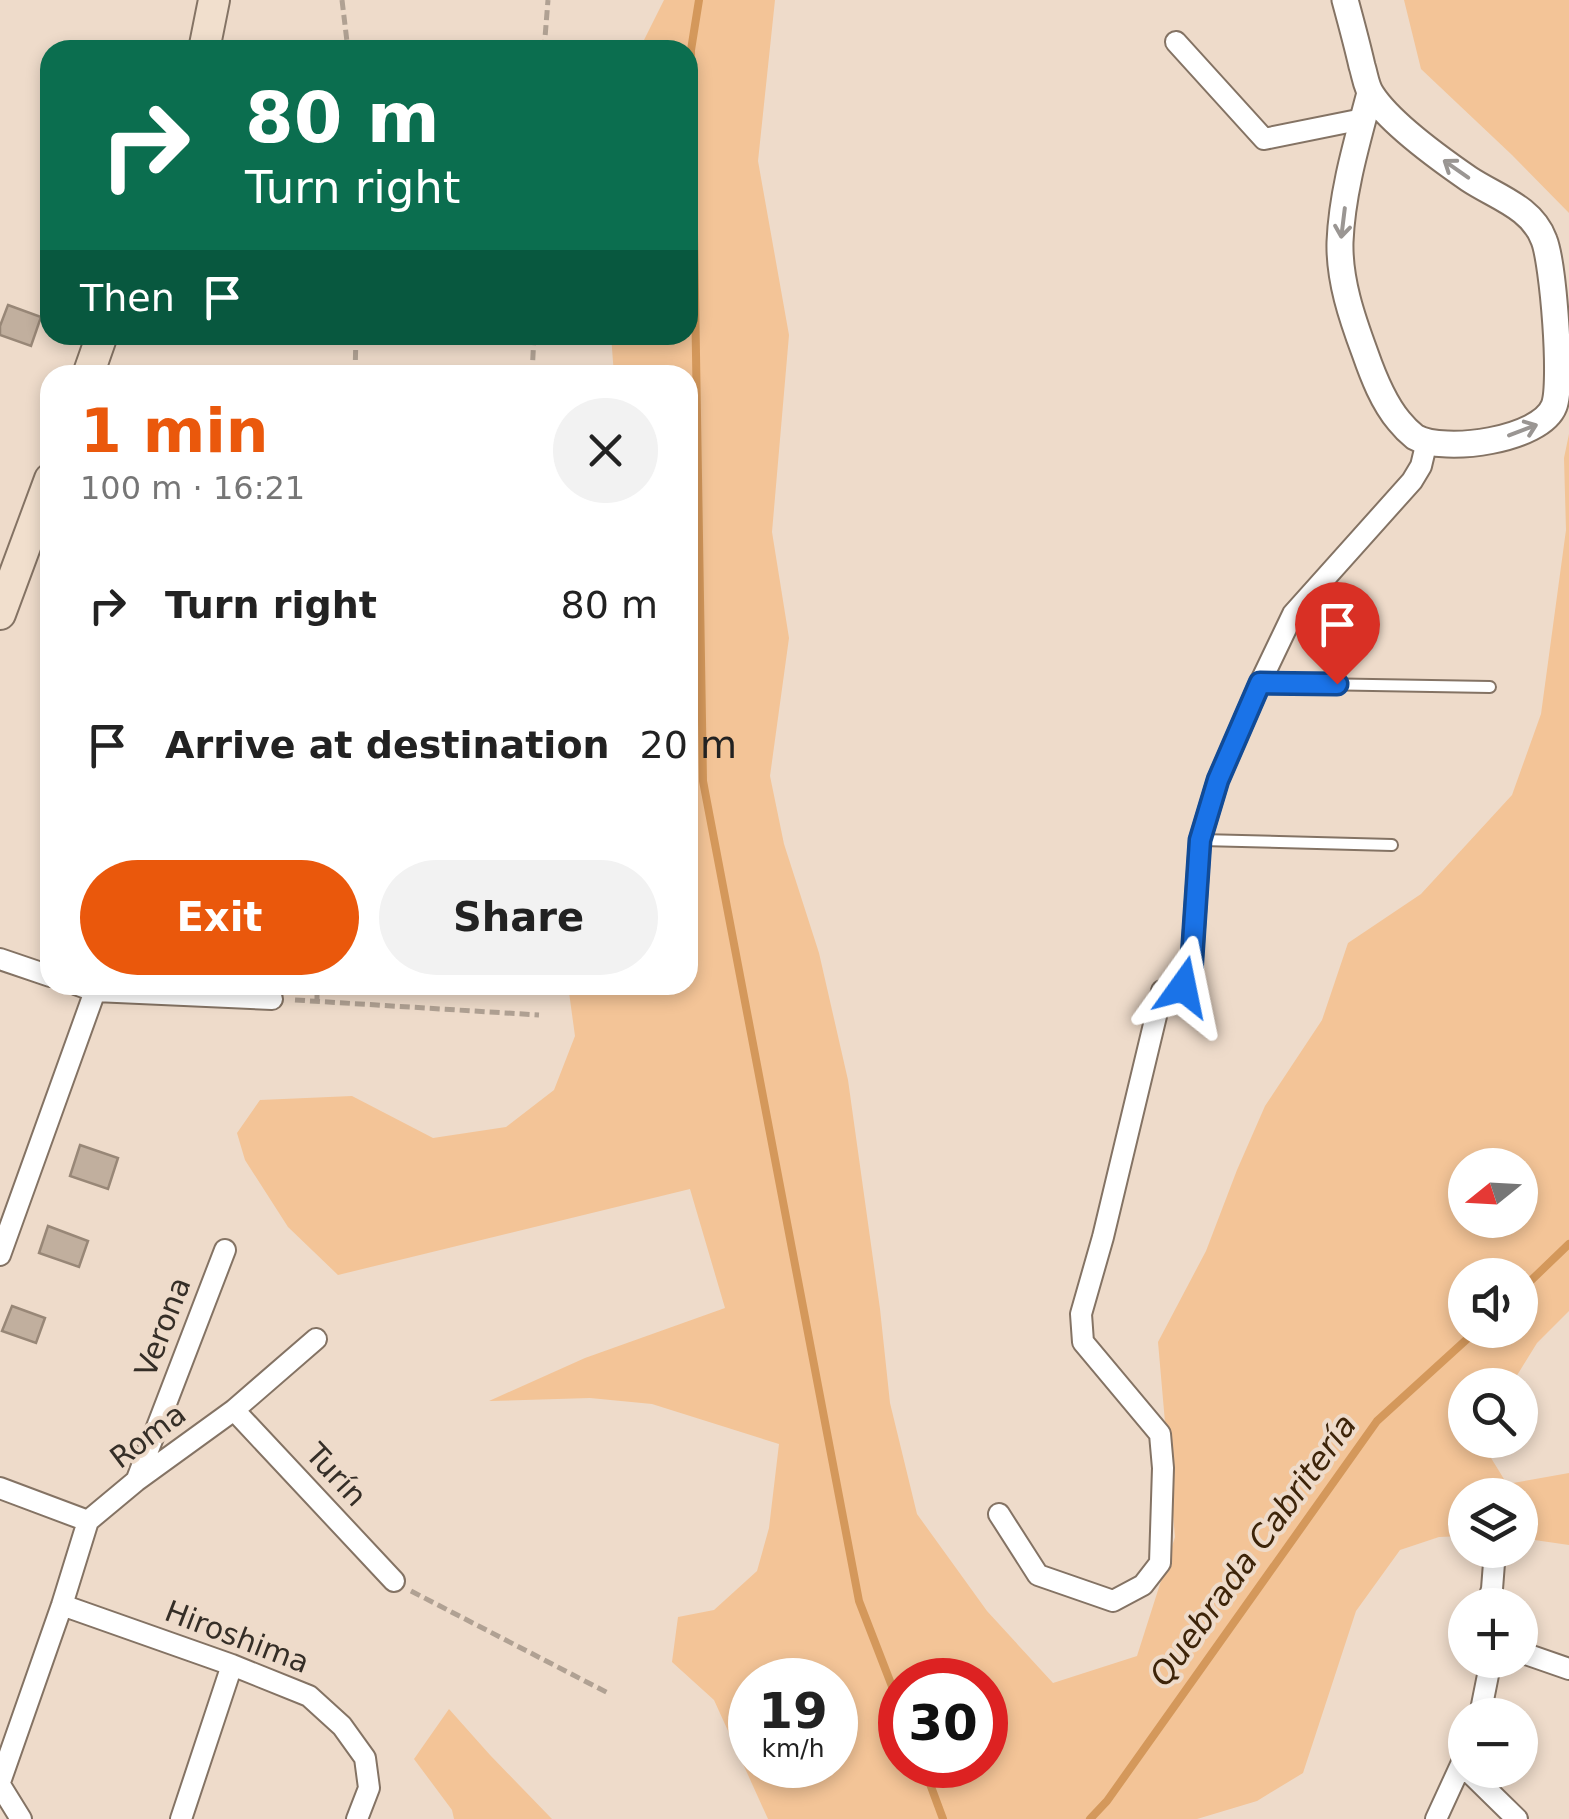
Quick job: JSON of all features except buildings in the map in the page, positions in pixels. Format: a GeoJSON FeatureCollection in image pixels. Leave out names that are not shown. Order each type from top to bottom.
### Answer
{"type":"FeatureCollection","features":[{"type":"Feature","properties":{"kind":"main road"},"geometry":{"type":"LineString","coordinates":[[206,40],[214,0]]}},
{"type":"Feature","properties":{"kind":"main road"},"geometry":{"type":"LineString","coordinates":[[0,614],[40,506]]}},
{"type":"Feature","properties":{"kind":"street"},"geometry":{"type":"LineString","coordinates":[[1344,0],[1370,93],[1449,166],[1530,217],[1543,236],[1550,259],[1558,382],[1555,405],[1546,420],[1527,430],[1501,438],[1452,444],[1427,441],[1414,436],[1387,403],[1352,318],[1340,243],[1348,180],[1370,93]]}},
{"type":"Feature","properties":{"kind":"street"},"geometry":{"type":"LineString","coordinates":[[1176,42],[1264,139],[1363,119]]}},
{"type":"Feature","properties":{"kind":"street"},"geometry":{"type":"LineString","coordinates":[[999,1514],[1038,1575],[1113,1601],[1143,1585],[1160,1563],[1160,1434],[1083,1342],[1081,1314],[1162,990],[1183,987],[1191,973],[1200,840],[1218,780],[1293,614],[1412,482],[1427,441]]}},
{"type":"Feature","properties":{"kind":"street"},"geometry":{"type":"LineString","coordinates":[[0,959],[40,973]]}},
{"type":"Feature","properties":{"kind":"street"},"geometry":{"type":"LineString","coordinates":[[0,1255],[84,995]]}},
{"type":"Feature","properties":{"kind":"street"},"geometry":{"type":"LineString","coordinates":[[204,995],[272,999]]}},
{"type":"Feature","properties":{"kind":"street","name":"Verona"},"geometry":{"type":"LineString","coordinates":[[136,1481],[225,1250]]}},
{"type":"Feature","properties":{"kind":"street","name":"Roma"},"geometry":{"type":"LineString","coordinates":[[88,1521],[234,1410],[316,1340]]}},
{"type":"Feature","properties":{"kind":"street","name":"Turín"},"geometry":{"type":"LineString","coordinates":[[234,1410],[394,1582]]}},
{"type":"Feature","properties":{"kind":"street"},"geometry":{"type":"LineString","coordinates":[[0,1488],[88,1521],[0,1783],[20,1819]]}},
{"type":"Feature","properties":{"kind":"street","name":"Hiroshima"},"geometry":{"type":"LineString","coordinates":[[62,1605],[232,1664],[309,1696],[342,1726],[365,1758],[369,1788],[357,1819]]}},
{"type":"Feature","properties":{"kind":"street"},"geometry":{"type":"LineString","coordinates":[[1538,1659],[1569,1670]]}},
{"type":"Feature","properties":{"kind":"street"},"geometry":{"type":"LineString","coordinates":[[181,1819],[232,1664]]}},
{"type":"Feature","properties":{"kind":"street"},"geometry":{"type":"LineString","coordinates":[[1436,1819],[1452,1788]]}},
{"type":"Feature","properties":{"kind":"street"},"geometry":{"type":"LineString","coordinates":[[1488,1788],[1517,1819]]}},
{"type":"Feature","properties":{"kind":"lane"},"geometry":{"type":"LineString","coordinates":[[1260,683],[1490,686]]}},
{"type":"Feature","properties":{"kind":"lane"},"geometry":{"type":"LineString","coordinates":[[1200,840],[1392,845]]}},
{"type":"Feature","properties":{"kind":"path"},"geometry":{"type":"LineString","coordinates":[[342,0],[347,40]]}},
{"type":"Feature","properties":{"kind":"path"},"geometry":{"type":"LineString","coordinates":[[545,40],[548,0]]}},
{"type":"Feature","properties":{"kind":"path"},"geometry":{"type":"LineString","coordinates":[[316,1001],[317,995]]}},
{"type":"Feature","properties":{"kind":"path"},"geometry":{"type":"LineString","coordinates":[[272,999],[539,1015]]}},
{"type":"Feature","properties":{"kind":"path"},"geometry":{"type":"LineString","coordinates":[[394,1582],[608,1693]]}},
{"type":"Feature","properties":{"kind":"shaded area"},"geometry":{"type":"Polygon","coordinates":[[[664,0],[775,0],[758,161],[789,335],[772,532],[789,638],[770,776],[784,844],[819,953],[848,1080],[890,1403],[917,1514],[987,1611],[1053,1683],[1137,1656],[1175,1537],[1158,1342],[1206,1251],[1265,1106],[1322,1020],[1348,943],[1421,894],[1512,795],[1541,714],[1566,530],[1564,458],[1569,434],[1569,1311],[1538,1342],[1538,1258],[1448,1258],[1448,1348],[1534,1348],[1522,1368],[1448,1368],[1448,1458],[1491,1458],[1503,1478],[1448,1478],[1448,1537],[1400,1550],[1356,1611],[1303,1773],[1257,1801],[1197,1819],[768,1819],[754,1788],[858,1788],[858,1658],[728,1658],[728,1731],[714,1700],[672,1662],[678,1617],[714,1610],[757,1571],[769,1528],[779,1444],[652,1404],[590,1398],[489,1401],[585,1358],[725,1308],[690,1189],[338,1275],[288,1227],[245,1160],[237,1133],[260,1100],[352,1096],[433,1138],[506,1127],[554,1090],[575,1036],[569,995],[698,995],[698,365],[613,365],[612,345],[698,345],[698,40],[644,40],[664,0]]]}},
{"type":"Feature","properties":{"kind":"shaded area"},"geometry":{"type":"Polygon","coordinates":[[[1404,0],[1569,0],[1569,213],[1421,69],[1404,0]]]}},
{"type":"Feature","properties":{"kind":"shaded area"},"geometry":{"type":"Polygon","coordinates":[[[1569,1473],[1569,1545],[1538,1541],[1538,1478],[1569,1473]]]}},
{"type":"Feature","properties":{"kind":"shaded area"},"geometry":{"type":"Polygon","coordinates":[[[449,1709],[552,1819],[454,1819],[452,1810],[414,1759],[449,1709]]]}},
{"type":"Feature","properties":{"kind":"waterway"},"geometry":{"type":"LineString","coordinates":[[693,40],[699,0]]}},
{"type":"Feature","properties":{"kind":"waterway"},"geometry":{"type":"LineString","coordinates":[[696,345],[696,365]]}},
{"type":"Feature","properties":{"kind":"waterway"},"geometry":{"type":"LineString","coordinates":[[698,476],[703,781],[859,1601],[881,1658]]}},
{"type":"Feature","properties":{"kind":"waterway","name":"Quebrada Cabritería"},"geometry":{"type":"LineString","coordinates":[[1538,1274],[1569,1244]]}},
{"type":"Feature","properties":{"kind":"waterway","name":"Quebrada Cabritería"},"geometry":{"type":"LineString","coordinates":[[1090,1819],[1107,1801],[1377,1421],[1457,1348]]}},
{"type":"Feature","properties":{"kind":"waterway"},"geometry":{"type":"LineString","coordinates":[[932,1788],[943,1819]]}},
{"type":"Feature","properties":{"kind":"route"},"geometry":{"type":"LineString","coordinates":[[1183,987],[1191,973],[1200,840],[1218,780],[1260,683],[1337,684]]}}]}
